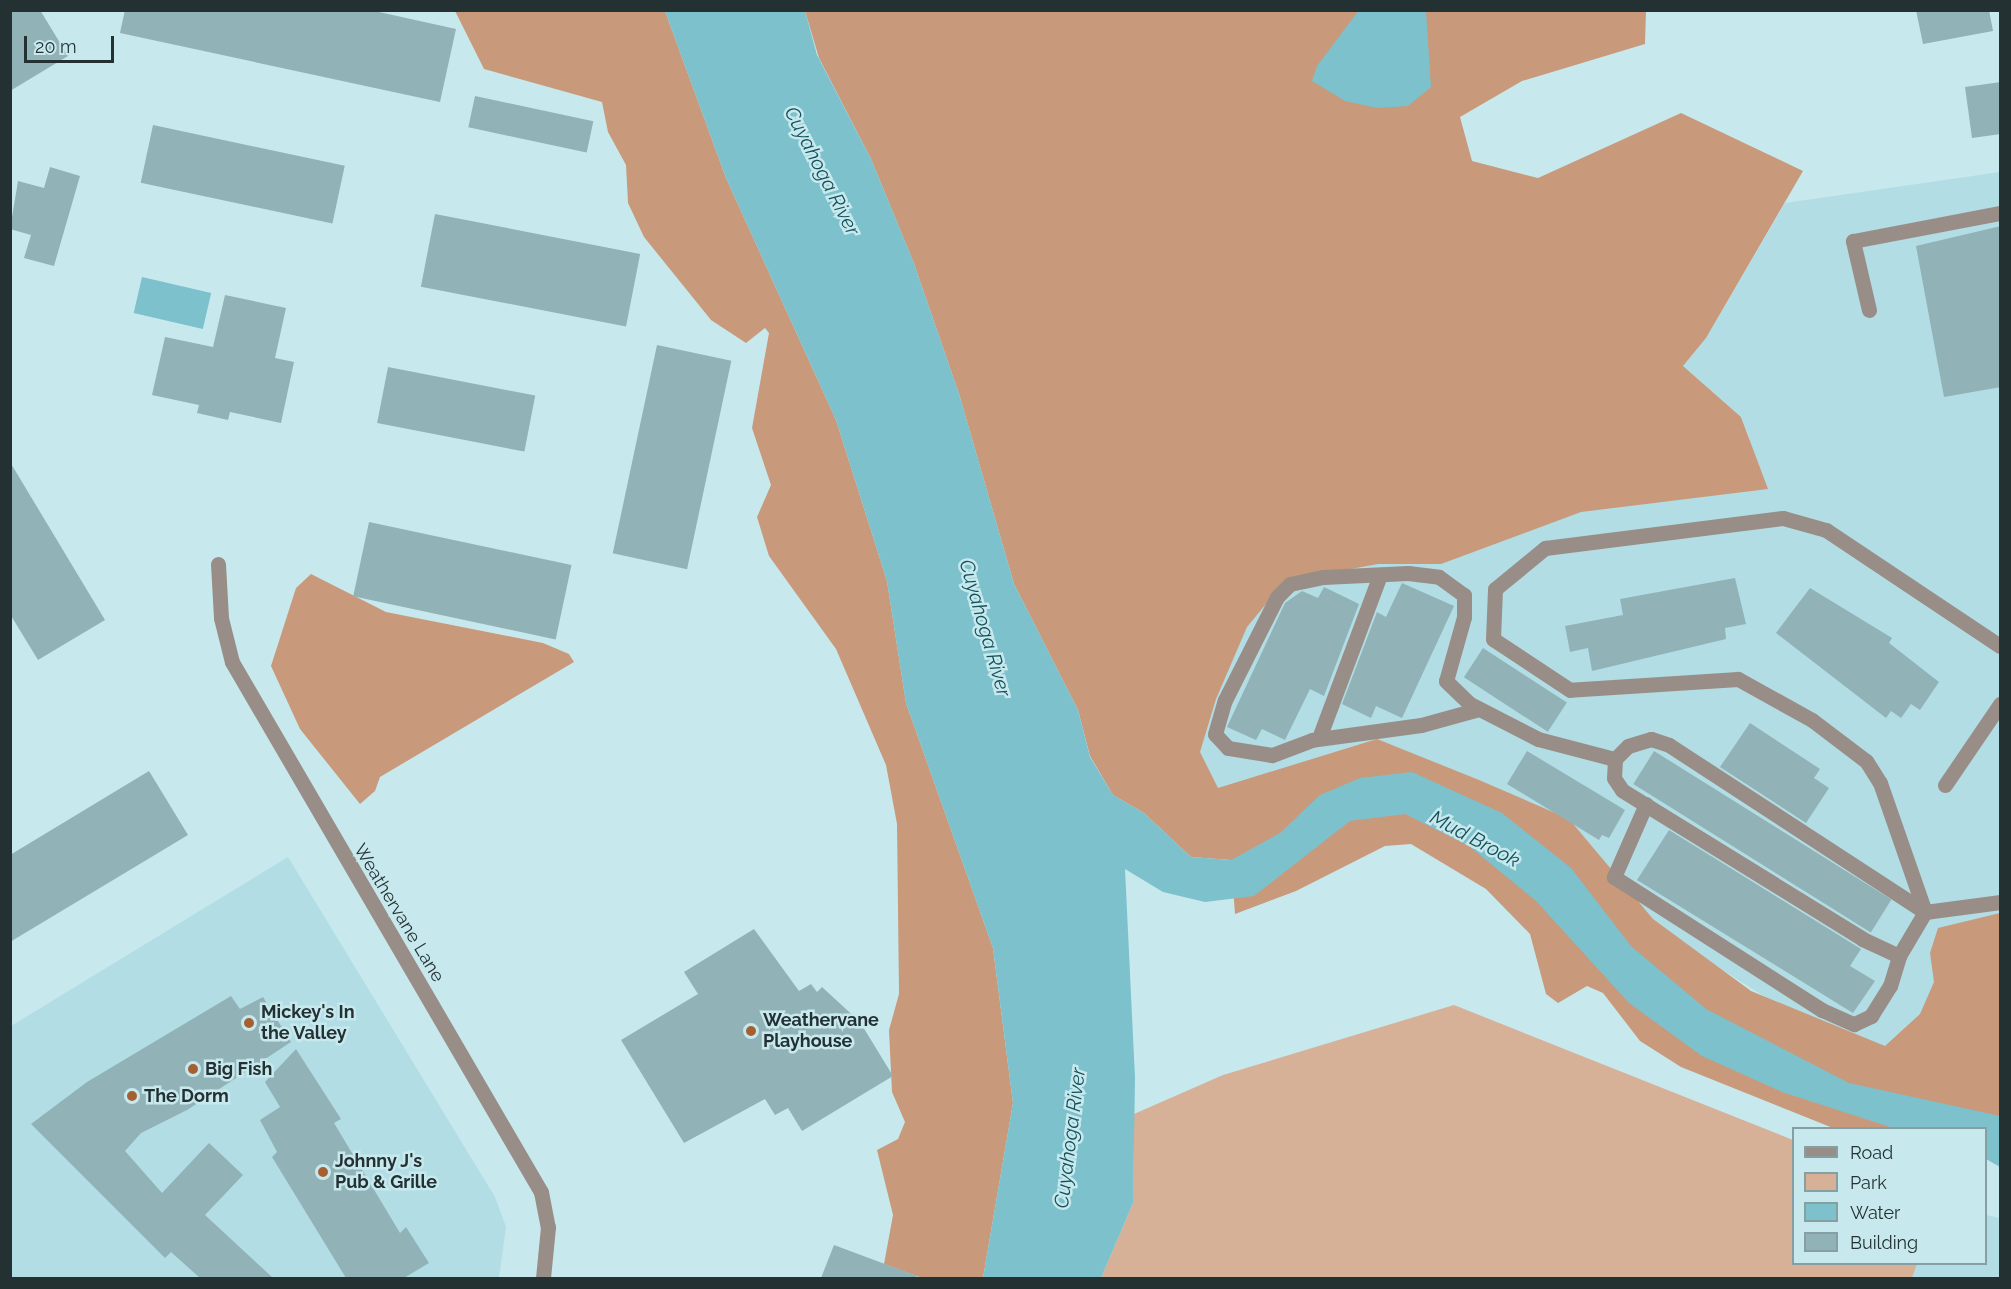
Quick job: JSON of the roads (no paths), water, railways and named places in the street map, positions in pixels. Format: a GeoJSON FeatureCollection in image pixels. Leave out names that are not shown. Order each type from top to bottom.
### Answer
{"type":"FeatureCollection","features":[{"type":"Feature","properties":{"kind":"street"},"geometry":{"type":"LineString","coordinates":[[1869,310],[1852,241],[2001,213]]}},
{"type":"Feature","properties":{"kind":"street"},"geometry":{"type":"LineString","coordinates":[[1646,804],[1614,877],[1822,1010],[1854,1024],[1870,1016],[1890,986],[1899,956],[1925,912],[1880,783],[1866,761],[1812,720],[1738,679],[1570,690],[1493,639],[1496,589],[1545,548],[1783,518],[1826,530],[2001,646]]}},
{"type":"Feature","properties":{"kind":"street","name":"Weathervane Lane"},"geometry":{"type":"LineString","coordinates":[[218,564],[221,618],[232,662],[541,1192],[548,1227],[543,1278]]}},
{"type":"Feature","properties":{"kind":"street"},"geometry":{"type":"LineString","coordinates":[[1479,709],[1421,725],[1319,738],[1272,755],[1254,755],[1220,745],[1215,734],[1225,700],[1277,597],[1290,584],[1323,577],[1380,575],[1439,577],[1464,594],[1464,617],[1446,681],[1479,709],[1538,739],[1615,759]]}},
{"type":"Feature","properties":{"kind":"street"},"geometry":{"type":"LineString","coordinates":[[1319,738],[1380,575]]}},
{"type":"Feature","properties":{"kind":"street"},"geometry":{"type":"LineString","coordinates":[[1945,785],[2001,704]]}},
{"type":"Feature","properties":{"kind":"street"},"geometry":{"type":"LineString","coordinates":[[1615,759],[1628,746],[1651,739],[1669,745],[1925,912],[2001,902]]}},
{"type":"Feature","properties":{"kind":"street"},"geometry":{"type":"LineString","coordinates":[[1615,759],[1618,784],[1646,804],[1863,939],[1899,956]]}},
{"type":"Feature","properties":{"kind":"water"},"geometry":{"type":"Polygon","coordinates":[[[1359,10],[1426,11],[1431,87],[1408,106],[1377,108],[1345,101],[1312,81],[1317,66],[1359,10]]]}},
{"type":"Feature","properties":{"kind":"water"},"geometry":{"type":"Polygon","coordinates":[[[665,11],[805,11],[817,55],[871,159],[913,261],[959,394],[1014,584],[1078,710],[1090,757],[1113,795],[1144,813],[1191,857],[1231,860],[1280,833],[1320,795],[1360,778],[1412,772],[1502,813],[1571,868],[1631,946],[1706,1009],[1849,1083],[2000,1116],[2000,1167],[1987,1160],[1987,1127],[1890,1127],[1782,1092],[1702,1056],[1629,1003],[1536,901],[1469,846],[1405,814],[1350,821],[1254,896],[1205,902],[1163,892],[1125,869],[1135,1078],[1133,1203],[1101,1278],[983,1278],[1013,1103],[993,948],[906,703],[887,581],[836,420],[726,178],[665,11]]]}},
{"type":"Feature","properties":{"kind":"water"},"geometry":{"type":"Polygon","coordinates":[[[142,277],[211,293],[203,329],[134,313],[142,277]]]}},
{"type":"Feature","properties":{"kind":"place","name":"Mickey's In the Valley"},"geometry":{"type":"Point","coordinates":[249,1023]}},
{"type":"Feature","properties":{"kind":"place","name":"Weathervane Playhouse"},"geometry":{"type":"Point","coordinates":[751,1031]}},
{"type":"Feature","properties":{"kind":"place","name":"Big Fish"},"geometry":{"type":"Point","coordinates":[193,1069]}},
{"type":"Feature","properties":{"kind":"place","name":"The Dorm"},"geometry":{"type":"Point","coordinates":[132,1096]}},
{"type":"Feature","properties":{"kind":"place","name":"Johnny J's Pub & Grille"},"geometry":{"type":"Point","coordinates":[323,1172]}},
{"type":"Feature","properties":{"kind":"water label","name":"Cuyahoga River"},"geometry":{"type":"Point","coordinates":[822,171]}},
{"type":"Feature","properties":{"kind":"water label","name":"Cuyahoga River"},"geometry":{"type":"Point","coordinates":[985,628]}},
{"type":"Feature","properties":{"kind":"water label","name":"Mud Brook"},"geometry":{"type":"Point","coordinates":[1475,839]}},
{"type":"Feature","properties":{"kind":"water label","name":"Cuyahoga River"},"geometry":{"type":"Point","coordinates":[1070,1138]}}]}
